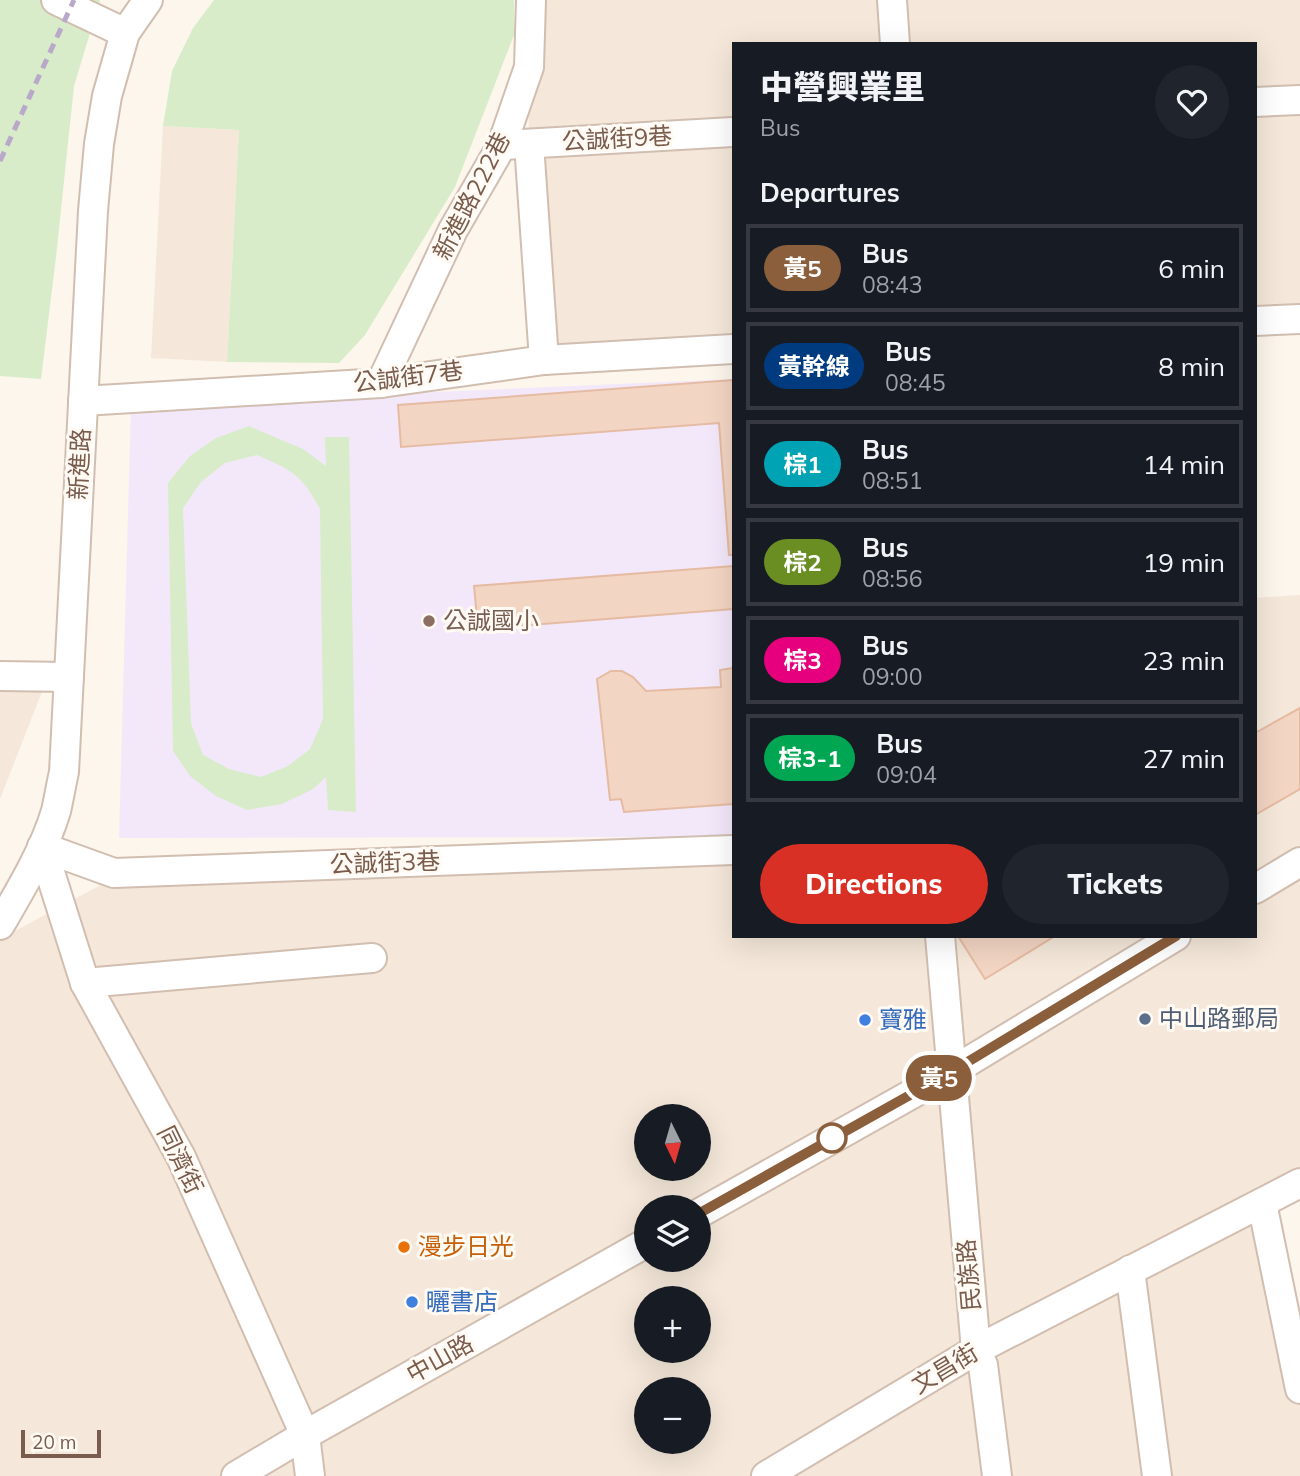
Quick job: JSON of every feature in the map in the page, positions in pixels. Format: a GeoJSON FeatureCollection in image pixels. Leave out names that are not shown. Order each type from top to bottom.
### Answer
{"type":"FeatureCollection","features":[{"type":"Feature","properties":{"kind":"street"},"geometry":{"type":"LineString","coordinates":[[56,0],[125,33]]}},
{"type":"Feature","properties":{"kind":"street","name":"新進路"},"geometry":{"type":"LineString","coordinates":[[0,925],[42,847],[56,811],[64,772],[93,211],[99,144],[107,96],[125,33],[148,0]]}},
{"type":"Feature","properties":{"kind":"street","name":"新進路222巷"},"geometry":{"type":"LineString","coordinates":[[382,383],[453,230],[502,145],[529,67],[530,0]]}},
{"type":"Feature","properties":{"kind":"street"},"geometry":{"type":"LineString","coordinates":[[891,0],[895,42]]}},
{"type":"Feature","properties":{"kind":"street"},"geometry":{"type":"LineString","coordinates":[[1257,102],[1300,100]]}},
{"type":"Feature","properties":{"kind":"street","name":"公誠街9巷"},"geometry":{"type":"LineString","coordinates":[[502,145],[732,132]]}},
{"type":"Feature","properties":{"kind":"street"},"geometry":{"type":"LineString","coordinates":[[530,144],[544,360]]}},
{"type":"Feature","properties":{"kind":"street"},"geometry":{"type":"LineString","coordinates":[[1257,321],[1300,319]]}},
{"type":"Feature","properties":{"kind":"street","name":"公誠街7巷"},"geometry":{"type":"LineString","coordinates":[[83,401],[382,383],[544,360],[732,349]]}},
{"type":"Feature","properties":{"kind":"street"},"geometry":{"type":"LineString","coordinates":[[0,676],[69,677]]}},
{"type":"Feature","properties":{"kind":"street","name":"公誠街3巷"},"geometry":{"type":"LineString","coordinates":[[42,847],[114,873],[732,850]]}},
{"type":"Feature","properties":{"kind":"street","name":"同濟街"},"geometry":{"type":"LineString","coordinates":[[42,847],[85,983],[181,1157],[305,1435],[310,1476]]}},
{"type":"Feature","properties":{"kind":"street"},"geometry":{"type":"LineString","coordinates":[[1257,888],[1300,862]]}},
{"type":"Feature","properties":{"kind":"street","name":"民族路"},"geometry":{"type":"LineString","coordinates":[[940,938],[976,1350],[983,1364],[997,1476]]}},
{"type":"Feature","properties":{"kind":"street"},"geometry":{"type":"LineString","coordinates":[[711,1207],[951,1072],[1174,938]]}},
{"type":"Feature","properties":{"kind":"street"},"geometry":{"type":"LineString","coordinates":[[85,983],[372,958]]}},
{"type":"Feature","properties":{"kind":"street","name":"文昌街"},"geometry":{"type":"LineString","coordinates":[[766,1476],[976,1350],[1300,1183]]}},
{"type":"Feature","properties":{"kind":"street"},"geometry":{"type":"LineString","coordinates":[[1262,1203],[1300,1389]]}},
{"type":"Feature","properties":{"kind":"street","name":"中山路"},"geometry":{"type":"LineString","coordinates":[[236,1476],[634,1250]]}},
{"type":"Feature","properties":{"kind":"street"},"geometry":{"type":"LineString","coordinates":[[1130,1270],[1157,1476]]}},
{"type":"Feature","properties":{"kind":"shaded area"},"geometry":{"type":"Polygon","coordinates":[[[526,0],[1300,0],[1300,317],[1257,320],[1257,42],[732,42],[732,353],[534,366],[526,0]]]}},
{"type":"Feature","properties":{"kind":"shaded area"},"geometry":{"type":"Polygon","coordinates":[[[163,126],[239,130],[227,362],[151,358],[163,126]]]}},
{"type":"Feature","properties":{"kind":"shaded area","name":"公誠國小"},"geometry":{"type":"Polygon","coordinates":[[[732,379],[732,837],[119,838],[131,405],[732,379]]]}},
{"type":"Feature","properties":{"kind":"shaded area"},"geometry":{"type":"Polygon","coordinates":[[[1300,595],[1300,1196],[1277,1208],[1300,1345],[1300,1476],[0,1476],[0,939],[108,881],[732,862],[732,938],[1257,938],[1257,598],[1300,595]]]}},
{"type":"Feature","properties":{"kind":"shaded area"},"geometry":{"type":"Polygon","coordinates":[[[0,671],[50,671],[0,799],[0,671]]]}},
{"type":"Feature","properties":{"kind":"green space"},"geometry":{"type":"Polygon","coordinates":[[[0,0],[100,0],[74,86],[41,379],[0,376],[0,0]]]}},
{"type":"Feature","properties":{"kind":"green space"},"geometry":{"type":"Polygon","coordinates":[[[214,0],[514,0],[514,35],[455,187],[365,335],[339,363],[227,362],[239,130],[163,126],[172,71],[193,28],[214,0]]]}},
{"type":"Feature","properties":{"kind":"green space"},"geometry":{"type":"Polygon","coordinates":[[[249,426],[303,449],[326,466],[325,437],[349,437],[356,812],[328,810],[326,777],[313,789],[282,804],[247,810],[216,796],[190,776],[173,751],[168,483],[190,456],[216,438],[249,426]],[[257,455],[225,463],[201,482],[183,508],[191,723],[203,755],[229,769],[261,777],[288,766],[310,749],[323,719],[320,509],[295,475],[257,455]]]}},
{"type":"Feature","properties":{"kind":"building"},"geometry":{"type":"Polygon","coordinates":[[[732,380],[732,555],[729,555],[719,423],[401,447],[398,405],[732,380]]]}},
{"type":"Feature","properties":{"kind":"building"},"geometry":{"type":"Polygon","coordinates":[[[732,566],[732,609],[478,629],[474,586],[732,566]]]}},
{"type":"Feature","properties":{"kind":"building"},"geometry":{"type":"Polygon","coordinates":[[[732,668],[732,804],[624,812],[621,799],[610,800],[597,679],[611,671],[622,671],[633,677],[646,691],[721,687],[720,670],[732,668]]]}},
{"type":"Feature","properties":{"kind":"building"},"geometry":{"type":"Polygon","coordinates":[[[1300,708],[1300,789],[1257,814],[1257,732],[1300,708]]]}},
{"type":"Feature","properties":{"kind":"building"},"geometry":{"type":"Polygon","coordinates":[[[959,938],[1052,938],[985,979],[959,938]]]}},
{"type":"Feature","properties":{"kind":"railway"},"geometry":{"type":"LineString","coordinates":[[0,161],[74,0]]}},
{"type":"Feature","properties":{"kind":"bus line","name":"黃5"},"geometry":{"type":"LineString","coordinates":[[711,1207],[951,1072],[1173,938]]}},
{"type":"Feature","properties":{"kind":"place","name":"公誠國小"},"geometry":{"type":"Point","coordinates":[429,621]}},
{"type":"Feature","properties":{"kind":"place","name":"中山路郵局"},"geometry":{"type":"Point","coordinates":[1145,1019]}},
{"type":"Feature","properties":{"kind":"place","name":"寶雅"},"geometry":{"type":"Point","coordinates":[865,1020]}},
{"type":"Feature","properties":{"kind":"place","name":"漫步日光"},"geometry":{"type":"Point","coordinates":[404,1247]}},
{"type":"Feature","properties":{"kind":"place","name":"曬書店"},"geometry":{"type":"Point","coordinates":[412,1302]}}]}
